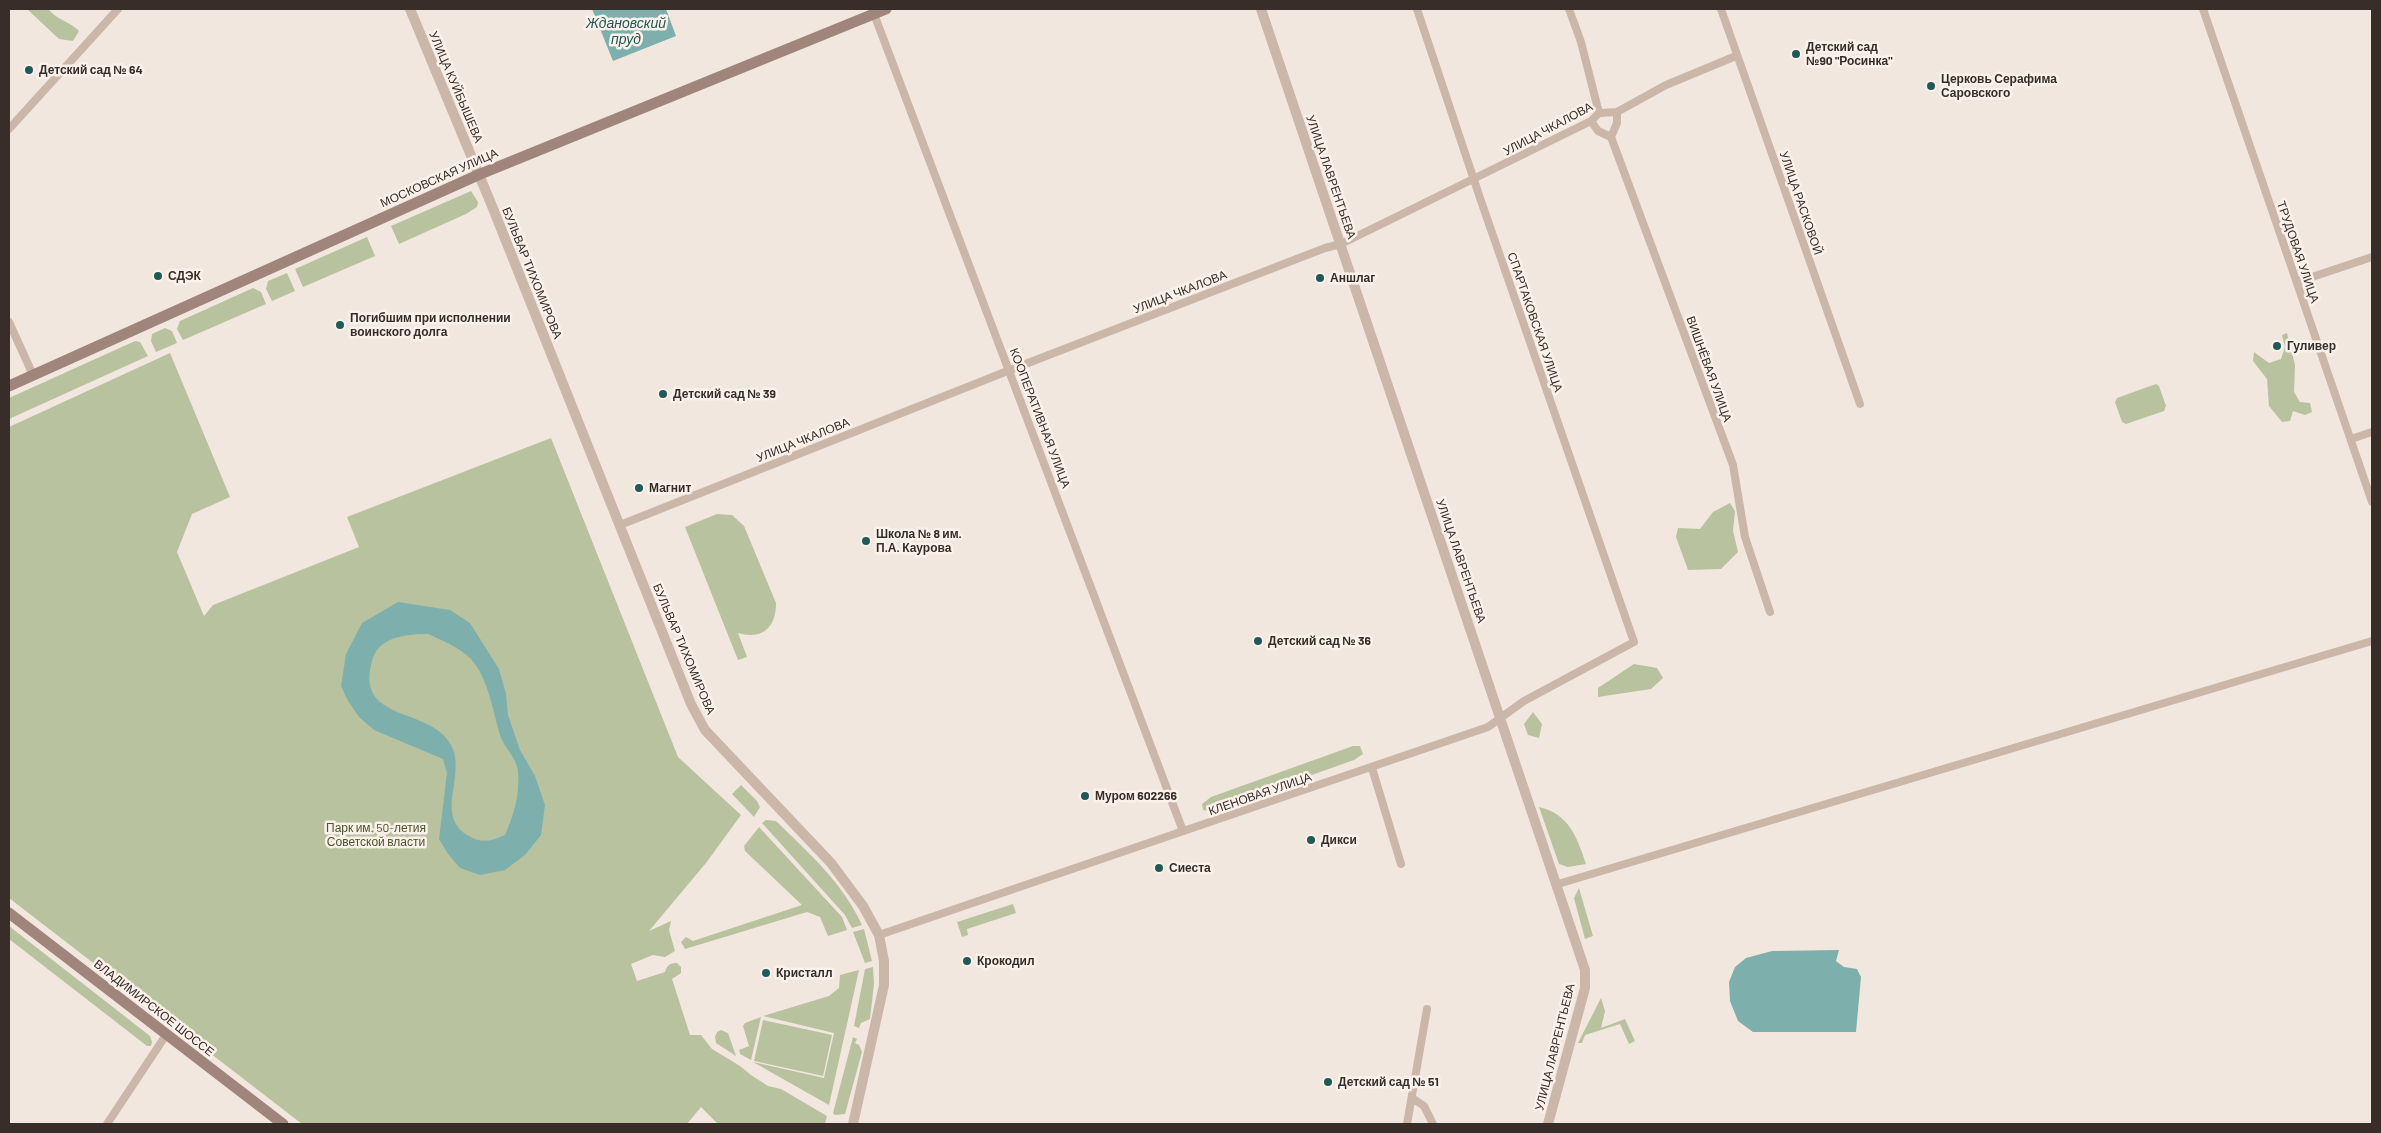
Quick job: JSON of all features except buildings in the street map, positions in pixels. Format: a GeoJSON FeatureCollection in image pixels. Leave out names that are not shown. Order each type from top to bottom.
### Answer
{"type":"FeatureCollection","features":[{"type":"Feature","properties":{"kind":"main road","name":"МОСКОВСКАЯ УЛИЦА"},"geometry":{"type":"LineString","coordinates":[[9,386],[478,175],[886,9]]}},
{"type":"Feature","properties":{"kind":"main road","name":"ВЛАДИМИРСКОЕ ШОССЕ"},"geometry":{"type":"LineString","coordinates":[[9,913],[283,1124]]}},
{"type":"Feature","properties":{"kind":"street"},"geometry":{"type":"LineString","coordinates":[[9,129],[118,9]]}},
{"type":"Feature","properties":{"kind":"street","name":"УЛИЦА КУЙБЫШЕВА"},"geometry":{"type":"LineString","coordinates":[[410,9],[478,175]]}},
{"type":"Feature","properties":{"kind":"street","name":"УЛИЦА ЛАВРЕНТЬЕВА"},"geometry":{"type":"LineString","coordinates":[[1261,9],[1558,884],[1585,970],[1584,988],[1548,1124]]}},
{"type":"Feature","properties":{"kind":"street","name":"СПАРТАКОВСКАЯ УЛИЦА"},"geometry":{"type":"LineString","coordinates":[[1417,9],[1634,642]]}},
{"type":"Feature","properties":{"kind":"street"},"geometry":{"type":"LineString","coordinates":[[1569,9],[1581,42],[1599,113]]}},
{"type":"Feature","properties":{"kind":"street","name":"УЛИЦА РАСКОВОЙ"},"geometry":{"type":"LineString","coordinates":[[1721,9],[1860,404]]}},
{"type":"Feature","properties":{"kind":"street","name":"ТРУДОВАЯ УЛИЦА"},"geometry":{"type":"LineString","coordinates":[[2203,9],[2372,502]]}},
{"type":"Feature","properties":{"kind":"street","name":"КООПЕРАТИВНАЯ УЛИЦА"},"geometry":{"type":"LineString","coordinates":[[874,14],[1184,831]]}},
{"type":"Feature","properties":{"kind":"street","name":"УЛИЦА ЧКАЛОВА"},"geometry":{"type":"LineString","coordinates":[[620,526],[1010,370],[1325,248],[1341,244],[1591,121],[1599,113],[1617,112],[1666,85],[1736,56]]}},
{"type":"Feature","properties":{"kind":"street"},"geometry":{"type":"LineString","coordinates":[[1591,121],[1598,131],[1611,137],[1617,123],[1617,112]]}},
{"type":"Feature","properties":{"kind":"street","name":"ВИШНЁВАЯ УЛИЦА"},"geometry":{"type":"LineString","coordinates":[[1611,137],[1733,465],[1745,538],[1770,612]]}},
{"type":"Feature","properties":{"kind":"street","name":"БУЛЬВАР ТИХОМИРОВА"},"geometry":{"type":"LineString","coordinates":[[478,175],[691,704],[705,730],[831,864],[863,906],[879,935],[884,960],[884,985],[852,1124]]}},
{"type":"Feature","properties":{"kind":"street"},"geometry":{"type":"LineString","coordinates":[[2297,282],[2372,256]]}},
{"type":"Feature","properties":{"kind":"street"},"geometry":{"type":"LineString","coordinates":[[9,322],[33,375]]}},
{"type":"Feature","properties":{"kind":"street"},"geometry":{"type":"LineString","coordinates":[[2351,440],[2372,432]]}},
{"type":"Feature","properties":{"kind":"street"},"geometry":{"type":"LineString","coordinates":[[1558,884],[2372,641]]}},
{"type":"Feature","properties":{"kind":"street","name":"КЛЕНОВАЯ УЛИЦА"},"geometry":{"type":"LineString","coordinates":[[879,935],[1488,727],[1524,701],[1634,642]]}},
{"type":"Feature","properties":{"kind":"street"},"geometry":{"type":"LineString","coordinates":[[1372,768],[1401,864]]}},
{"type":"Feature","properties":{"kind":"street"},"geometry":{"type":"LineString","coordinates":[[1407,1124],[1427,1009]]}},
{"type":"Feature","properties":{"kind":"street"},"geometry":{"type":"LineString","coordinates":[[107,1124],[166,1035]]}},
{"type":"Feature","properties":{"kind":"street"},"geometry":{"type":"LineString","coordinates":[[1412,1098],[1424,1106],[1433,1124]]}},
{"type":"Feature","properties":{"kind":"green space"},"geometry":{"type":"Polygon","coordinates":[[[27,9],[48,9],[79,31],[73,41],[59,39],[27,9]]]}},
{"type":"Feature","properties":{"kind":"green space"},"geometry":{"type":"Polygon","coordinates":[[[471,191],[478,202],[477,207],[466,214],[399,244],[391,226],[471,191]]]}},
{"type":"Feature","properties":{"kind":"green space"},"geometry":{"type":"Polygon","coordinates":[[[367,237],[375,256],[303,287],[295,269],[367,237]]]}},
{"type":"Feature","properties":{"kind":"green space"},"geometry":{"type":"Polygon","coordinates":[[[287,273],[295,291],[272,301],[266,289],[268,281],[287,273]]]}},
{"type":"Feature","properties":{"kind":"green space"},"geometry":{"type":"Polygon","coordinates":[[[253,288],[261,292],[266,304],[183,340],[177,329],[180,321],[253,288]]]}},
{"type":"Feature","properties":{"kind":"green space"},"geometry":{"type":"Polygon","coordinates":[[[165,328],[172,331],[177,343],[156,352],[151,341],[152,334],[165,328]]]}},
{"type":"Feature","properties":{"kind":"green space"},"geometry":{"type":"Polygon","coordinates":[[[2287,333],[2295,365],[2294,392],[2300,402],[2310,403],[2312,412],[2305,415],[2293,411],[2290,421],[2282,422],[2269,406],[2267,379],[2253,361],[2254,352],[2269,363],[2281,359],[2285,347],[2282,335],[2287,333]]]}},
{"type":"Feature","properties":{"kind":"green space"},"geometry":{"type":"Polygon","coordinates":[[[135,341],[140,342],[148,356],[9,419],[9,398],[135,341]]]}},
{"type":"Feature","properties":{"kind":"green space","name":"Парк им. 50-летия Советской власти"},"geometry":{"type":"Polygon","coordinates":[[[170,353],[230,497],[192,514],[177,552],[204,616],[213,605],[359,547],[347,517],[551,438],[678,757],[741,815],[706,863],[649,931],[671,921],[669,930],[675,951],[665,957],[653,955],[631,964],[637,981],[665,972],[669,965],[677,963],[681,967],[681,973],[672,979],[690,1035],[701,1035],[712,1049],[768,1086],[781,1089],[827,1116],[825,1124],[718,1124],[701,1107],[687,1124],[302,1124],[9,898],[9,427],[170,353]]]}},
{"type":"Feature","properties":{"kind":"green space"},"geometry":{"type":"Polygon","coordinates":[[[2156,384],[2159,386],[2166,406],[2164,411],[2126,424],[2122,422],[2115,402],[2117,398],[2156,384]]]}},
{"type":"Feature","properties":{"kind":"green space"},"geometry":{"type":"Polygon","coordinates":[[[1730,503],[1735,511],[1733,531],[1738,552],[1721,569],[1688,570],[1676,537],[1678,528],[1700,529],[1713,512],[1730,503]]]}},
{"type":"Feature","properties":{"kind":"green space"},"geometry":{"type":"Polygon","coordinates":[[[717,514],[732,515],[744,526],[776,603],[773,619],[766,630],[754,635],[738,633],[747,657],[738,660],[685,527],[717,514]]]}},
{"type":"Feature","properties":{"kind":"green space"},"geometry":{"type":"Polygon","coordinates":[[[1634,664],[1657,668],[1663,678],[1651,689],[1598,697],[1598,688],[1634,664]]]}},
{"type":"Feature","properties":{"kind":"green space"},"geometry":{"type":"Polygon","coordinates":[[[1533,712],[1542,724],[1539,738],[1528,735],[1524,724],[1533,712]]]}},
{"type":"Feature","properties":{"kind":"green space"},"geometry":{"type":"Polygon","coordinates":[[[1353,746],[1360,746],[1363,754],[1354,760],[1210,811],[1203,810],[1202,804],[1211,797],[1353,746]]]}},
{"type":"Feature","properties":{"kind":"green space"},"geometry":{"type":"Polygon","coordinates":[[[741,785],[757,801],[760,807],[754,817],[732,794],[741,785]]]}},
{"type":"Feature","properties":{"kind":"green space"},"geometry":{"type":"Polygon","coordinates":[[[1539,807],[1549,810],[1565,821],[1575,836],[1586,864],[1568,867],[1559,864],[1539,807]]]}},
{"type":"Feature","properties":{"kind":"green space"},"geometry":{"type":"Polygon","coordinates":[[[766,820],[776,821],[824,869],[845,895],[862,925],[852,928],[845,915],[762,823],[766,820]]]}},
{"type":"Feature","properties":{"kind":"green space"},"geometry":{"type":"Polygon","coordinates":[[[759,827],[842,917],[847,930],[828,936],[820,917],[807,912],[685,949],[681,942],[686,937],[693,941],[802,905],[745,851],[744,846],[759,827]]]}},
{"type":"Feature","properties":{"kind":"green space"},"geometry":{"type":"Polygon","coordinates":[[[1579,888],[1593,936],[1585,939],[1574,898],[1579,888]]]}},
{"type":"Feature","properties":{"kind":"green space"},"geometry":{"type":"Polygon","coordinates":[[[1013,904],[1016,913],[967,929],[968,935],[962,937],[957,922],[1013,904]]]}},
{"type":"Feature","properties":{"kind":"green space"},"geometry":{"type":"Polygon","coordinates":[[[9,926],[150,1036],[151,1046],[147,1046],[9,939],[9,926]]]}},
{"type":"Feature","properties":{"kind":"green space"},"geometry":{"type":"Polygon","coordinates":[[[864,929],[872,961],[865,963],[853,932],[864,929]]]}},
{"type":"Feature","properties":{"kind":"green space"},"geometry":{"type":"Polygon","coordinates":[[[873,967],[874,984],[870,1019],[861,1023],[859,1028],[854,1026],[865,969],[873,967]]]}},
{"type":"Feature","properties":{"kind":"green space"},"geometry":{"type":"Polygon","coordinates":[[[859,970],[829,1105],[753,1062],[824,1078],[834,1033],[763,1016],[829,996],[839,988],[840,975],[859,970]]]}},
{"type":"Feature","properties":{"kind":"green space"},"geometry":{"type":"Polygon","coordinates":[[[1601,998],[1605,1011],[1601,1028],[1625,1019],[1635,1041],[1629,1044],[1620,1024],[1585,1035],[1582,1043],[1578,1043],[1601,998]]]}},
{"type":"Feature","properties":{"kind":"green space"},"geometry":{"type":"Polygon","coordinates":[[[761,1017],[751,1060],[740,1054],[739,1050],[749,1046],[743,1026],[745,1023],[761,1017]]]}},
{"type":"Feature","properties":{"kind":"green space"},"geometry":{"type":"Polygon","coordinates":[[[763,1020],[832,1035],[823,1076],[754,1061],[763,1020]]]}},
{"type":"Feature","properties":{"kind":"green space"},"geometry":{"type":"Polygon","coordinates":[[[721,1030],[728,1033],[736,1056],[716,1043],[715,1037],[717,1032],[721,1030]]]}},
{"type":"Feature","properties":{"kind":"green space"},"geometry":{"type":"Polygon","coordinates":[[[853,1037],[857,1039],[855,1043],[859,1045],[862,1052],[845,1114],[835,1115],[833,1113],[853,1037]]]}},
{"type":"Feature","properties":{"kind":"water","name":"Ждановский пруд"},"geometry":{"type":"Polygon","coordinates":[[[592,9],[666,9],[676,36],[613,61],[592,9]]]}},
{"type":"Feature","properties":{"kind":"water"},"geometry":{"type":"Polygon","coordinates":[[[398,602],[450,610],[470,623],[499,669],[506,694],[508,715],[520,750],[535,776],[545,805],[541,835],[525,855],[505,870],[480,875],[460,868],[448,854],[439,839],[447,773],[443,759],[374,730],[359,717],[348,701],[341,686],[346,654],[362,623],[398,602]],[[428,634],[404,636],[382,645],[373,658],[369,680],[374,695],[384,705],[430,725],[443,735],[453,749],[455,761],[452,797],[454,819],[459,828],[469,836],[483,841],[496,839],[505,835],[514,812],[518,789],[517,767],[514,758],[501,738],[490,697],[477,667],[461,651],[428,634]]]}},
{"type":"Feature","properties":{"kind":"water"},"geometry":{"type":"Polygon","coordinates":[[[1839,950],[1836,961],[1844,967],[1857,969],[1861,977],[1856,1032],[1753,1032],[1738,1021],[1730,1001],[1729,982],[1735,967],[1746,958],[1772,951],[1839,950]]]}},
{"type":"Feature","properties":{"kind":"place","name":"Детский сад №90 \"Росинка\""},"geometry":{"type":"Point","coordinates":[1796,54]}},
{"type":"Feature","properties":{"kind":"place","name":"Детский сад № 64"},"geometry":{"type":"Point","coordinates":[29,70]}},
{"type":"Feature","properties":{"kind":"place","name":"Церковь Серафима Саровского"},"geometry":{"type":"Point","coordinates":[1931,86]}},
{"type":"Feature","properties":{"kind":"place","name":"СДЭК"},"geometry":{"type":"Point","coordinates":[158,276]}},
{"type":"Feature","properties":{"kind":"place","name":"Аншлаг"},"geometry":{"type":"Point","coordinates":[1320,278]}},
{"type":"Feature","properties":{"kind":"place","name":"Погибшим при исполнении воинского долга"},"geometry":{"type":"Point","coordinates":[340,325]}},
{"type":"Feature","properties":{"kind":"place","name":"Гуливер"},"geometry":{"type":"Point","coordinates":[2277,346]}},
{"type":"Feature","properties":{"kind":"place","name":"Детский сад № 39"},"geometry":{"type":"Point","coordinates":[663,394]}},
{"type":"Feature","properties":{"kind":"place","name":"Магнит"},"geometry":{"type":"Point","coordinates":[639,488]}},
{"type":"Feature","properties":{"kind":"place","name":"Школа № 8 им. П.А. Каурова"},"geometry":{"type":"Point","coordinates":[866,541]}},
{"type":"Feature","properties":{"kind":"place","name":"Детский сад № 36"},"geometry":{"type":"Point","coordinates":[1258,641]}},
{"type":"Feature","properties":{"kind":"place","name":"Муром 602266"},"geometry":{"type":"Point","coordinates":[1085,796]}},
{"type":"Feature","properties":{"kind":"place","name":"Дикси"},"geometry":{"type":"Point","coordinates":[1311,840]}},
{"type":"Feature","properties":{"kind":"place","name":"Сиеста"},"geometry":{"type":"Point","coordinates":[1159,868]}},
{"type":"Feature","properties":{"kind":"place","name":"Крокодил"},"geometry":{"type":"Point","coordinates":[967,961]}},
{"type":"Feature","properties":{"kind":"place","name":"Кристалл"},"geometry":{"type":"Point","coordinates":[766,973]}},
{"type":"Feature","properties":{"kind":"place","name":"Детский сад № 51"},"geometry":{"type":"Point","coordinates":[1328,1082]}}]}
